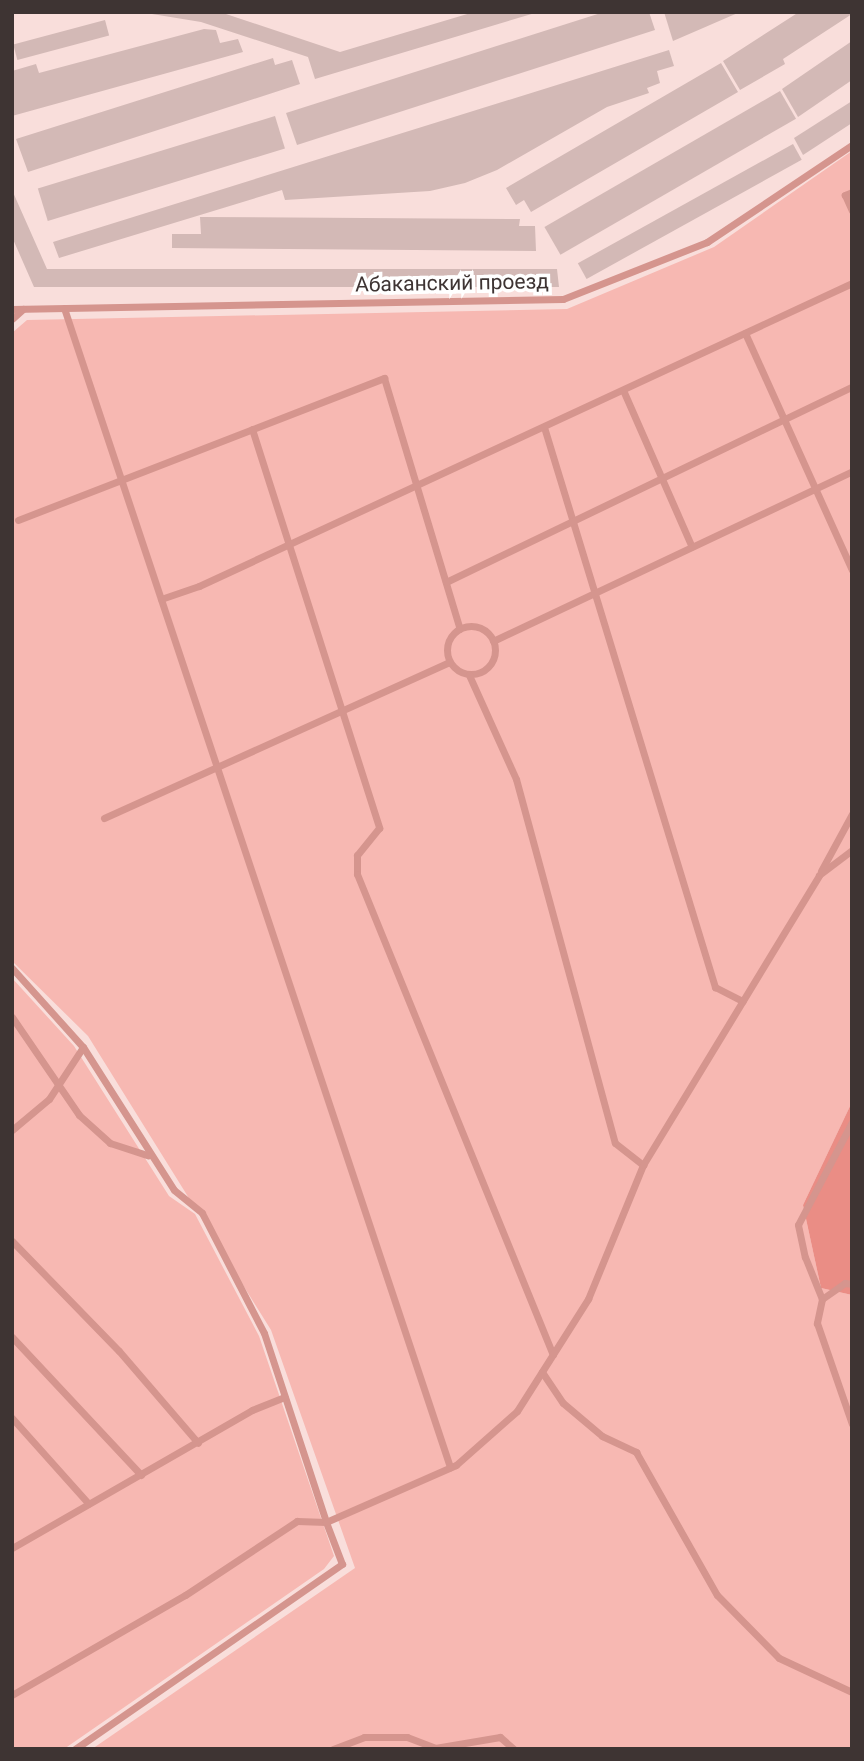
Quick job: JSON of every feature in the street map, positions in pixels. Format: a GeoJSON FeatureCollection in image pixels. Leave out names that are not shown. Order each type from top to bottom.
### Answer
{"type":"FeatureCollection","features":[{"type":"Feature","properties":{"kind":"lane","name":"Абаканский проезд"},"geometry":{"type":"LineString","coordinates":[[12,309],[563,299],[707,242],[852,145]]}},
{"type":"Feature","properties":{"kind":"lane"},"geometry":{"type":"LineString","coordinates":[[852,192],[845,195],[852,211]]}},
{"type":"Feature","properties":{"kind":"lane"},"geometry":{"type":"LineString","coordinates":[[161,599],[288,545],[852,284]]}},
{"type":"Feature","properties":{"kind":"lane"},"geometry":{"type":"LineString","coordinates":[[64,308],[450,1467]]}},
{"type":"Feature","properties":{"kind":"lane"},"geometry":{"type":"LineString","coordinates":[[12,319],[23,309]]}},
{"type":"Feature","properties":{"kind":"lane"},"geometry":{"type":"LineString","coordinates":[[745,333],[852,570]]}},
{"type":"Feature","properties":{"kind":"lane"},"geometry":{"type":"LineString","coordinates":[[18,520],[384,378],[460,629]]}},
{"type":"Feature","properties":{"kind":"lane"},"geometry":{"type":"LineString","coordinates":[[446,582],[852,387]]}},
{"type":"Feature","properties":{"kind":"lane"},"geometry":{"type":"LineString","coordinates":[[623,390],[692,547]]}},
{"type":"Feature","properties":{"kind":"lane"},"geometry":{"type":"LineString","coordinates":[[544,427],[715,987],[743,1001]]}},
{"type":"Feature","properties":{"kind":"lane"},"geometry":{"type":"LineString","coordinates":[[252,429],[379,828],[357,855],[357,874],[553,1355]]}},
{"type":"Feature","properties":{"kind":"lane"},"geometry":{"type":"LineString","coordinates":[[493,641],[852,471]]}},
{"type":"Feature","properties":{"kind":"lane"},"geometry":{"type":"LineString","coordinates":[[460,629],[483,629],[493,641],[491,664],[469,675]]}},
{"type":"Feature","properties":{"kind":"lane"},"geometry":{"type":"LineString","coordinates":[[460,629],[447,647],[449,662],[469,675],[516,779],[615,1143],[643,1165]]}},
{"type":"Feature","properties":{"kind":"lane"},"geometry":{"type":"LineString","coordinates":[[104,818],[449,662]]}},
{"type":"Feature","properties":{"kind":"lane"},"geometry":{"type":"LineString","coordinates":[[12,1695],[185,1595],[297,1521],[327,1522],[450,1467],[517,1412],[588,1298],[643,1165],[820,875],[852,814]]}},
{"type":"Feature","properties":{"kind":"lane"},"geometry":{"type":"LineString","coordinates":[[820,875],[852,850]]}},
{"type":"Feature","properties":{"kind":"lane"},"geometry":{"type":"LineString","coordinates":[[12,968],[83,1047],[149,1156],[173,1190],[202,1213],[264,1334],[342,1564],[75,1749]]}},
{"type":"Feature","properties":{"kind":"lane"},"geometry":{"type":"LineString","coordinates":[[12,1017],[79,1115],[110,1143],[149,1156]]}},
{"type":"Feature","properties":{"kind":"lane"},"geometry":{"type":"LineString","coordinates":[[12,1130],[58,1086],[83,1047]]}},
{"type":"Feature","properties":{"kind":"lane"},"geometry":{"type":"LineString","coordinates":[[852,1122],[798,1225],[804,1257],[822,1299],[817,1323],[852,1424]]}},
{"type":"Feature","properties":{"kind":"lane"},"geometry":{"type":"LineString","coordinates":[[12,1241],[119,1352],[198,1443]]}},
{"type":"Feature","properties":{"kind":"lane"},"geometry":{"type":"LineString","coordinates":[[822,1299],[845,1283],[852,1284]]}},
{"type":"Feature","properties":{"kind":"lane"},"geometry":{"type":"LineString","coordinates":[[12,1337],[141,1475]]}},
{"type":"Feature","properties":{"kind":"lane"},"geometry":{"type":"LineString","coordinates":[[542,1372],[564,1403],[602,1436],[636,1452],[717,1595],[779,1658],[852,1692]]}},
{"type":"Feature","properties":{"kind":"lane"},"geometry":{"type":"LineString","coordinates":[[12,1548],[253,1410],[285,1397]]}},
{"type":"Feature","properties":{"kind":"lane"},"geometry":{"type":"LineString","coordinates":[[12,1418],[89,1504]]}},
{"type":"Feature","properties":{"kind":"lane"},"geometry":{"type":"LineString","coordinates":[[333,1749],[364,1737],[407,1737],[430,1748],[500,1737],[514,1749]]}},
{"type":"Feature","properties":{"kind":"shaded area"},"geometry":{"type":"Polygon","coordinates":[[[852,151],[852,1102],[803,1205],[821,1288],[852,1295],[852,1749],[92,1749],[355,1568],[271,1330],[88,1036],[12,961],[12,333],[27,320],[567,309],[714,247],[852,151]]]}},
{"type":"Feature","properties":{"kind":"shaded area"},"geometry":{"type":"Polygon","coordinates":[[[12,978],[74,1046],[169,1196],[195,1214],[259,1336],[334,1556],[324,1569],[64,1749],[12,1749],[12,978]]]}},
{"type":"Feature","properties":{"kind":"shaded area"},"geometry":{"type":"Polygon","coordinates":[[[852,1102],[852,1295],[821,1288],[803,1205],[852,1102]]]}},
{"type":"Feature","properties":{"kind":"building"},"geometry":{"type":"Polygon","coordinates":[[[220,12],[340,52],[474,12],[535,13],[315,79],[308,57],[201,22],[152,14],[220,12]]]}},
{"type":"Feature","properties":{"kind":"building"},"geometry":{"type":"Polygon","coordinates":[[[604,12],[649,12],[655,30],[297,145],[286,113],[604,12]]]}},
{"type":"Feature","properties":{"kind":"building"},"geometry":{"type":"Polygon","coordinates":[[[664,12],[740,12],[673,41],[664,12]]]}},
{"type":"Feature","properties":{"kind":"building"},"geometry":{"type":"Polygon","coordinates":[[[799,12],[852,14],[783,59],[785,64],[740,90],[723,61],[799,12]]]}},
{"type":"Feature","properties":{"kind":"building"},"geometry":{"type":"Polygon","coordinates":[[[105,20],[109,35],[17,60],[13,45],[105,20]]]}},
{"type":"Feature","properties":{"kind":"building"},"geometry":{"type":"Polygon","coordinates":[[[204,29],[216,30],[220,43],[238,39],[243,52],[12,116],[12,71],[36,64],[39,73],[204,29]]]}},
{"type":"Feature","properties":{"kind":"building"},"geometry":{"type":"Polygon","coordinates":[[[852,41],[852,80],[798,117],[782,89],[852,41]]]}},
{"type":"Feature","properties":{"kind":"building"},"geometry":{"type":"Polygon","coordinates":[[[669,50],[674,66],[657,71],[660,83],[647,88],[649,93],[607,107],[497,170],[465,183],[430,191],[285,200],[282,190],[59,258],[53,242],[669,50]]]}},
{"type":"Feature","properties":{"kind":"building"},"geometry":{"type":"Polygon","coordinates":[[[273,58],[275,65],[292,60],[300,84],[28,172],[16,139],[273,58]]]}},
{"type":"Feature","properties":{"kind":"building"},"geometry":{"type":"Polygon","coordinates":[[[721,63],[738,92],[531,212],[524,200],[516,205],[506,188],[721,63]]]}},
{"type":"Feature","properties":{"kind":"building"},"geometry":{"type":"Polygon","coordinates":[[[780,91],[796,119],[560,255],[544,227],[780,91]]]}},
{"type":"Feature","properties":{"kind":"building"},"geometry":{"type":"Polygon","coordinates":[[[852,101],[852,123],[803,155],[794,138],[852,101]]]}},
{"type":"Feature","properties":{"kind":"building"},"geometry":{"type":"Polygon","coordinates":[[[275,116],[285,149],[48,221],[38,189],[275,116]]]}},
{"type":"Feature","properties":{"kind":"building"},"geometry":{"type":"Polygon","coordinates":[[[793,144],[802,160],[587,279],[578,263],[793,144]]]}},
{"type":"Feature","properties":{"kind":"building"},"geometry":{"type":"Polygon","coordinates":[[[12,190],[47,269],[557,269],[559,287],[34,287],[12,237],[12,190]]]}},
{"type":"Feature","properties":{"kind":"building"},"geometry":{"type":"Polygon","coordinates":[[[200,217],[520,219],[519,226],[535,226],[536,251],[172,248],[172,234],[201,234],[200,217]]]}}]}
